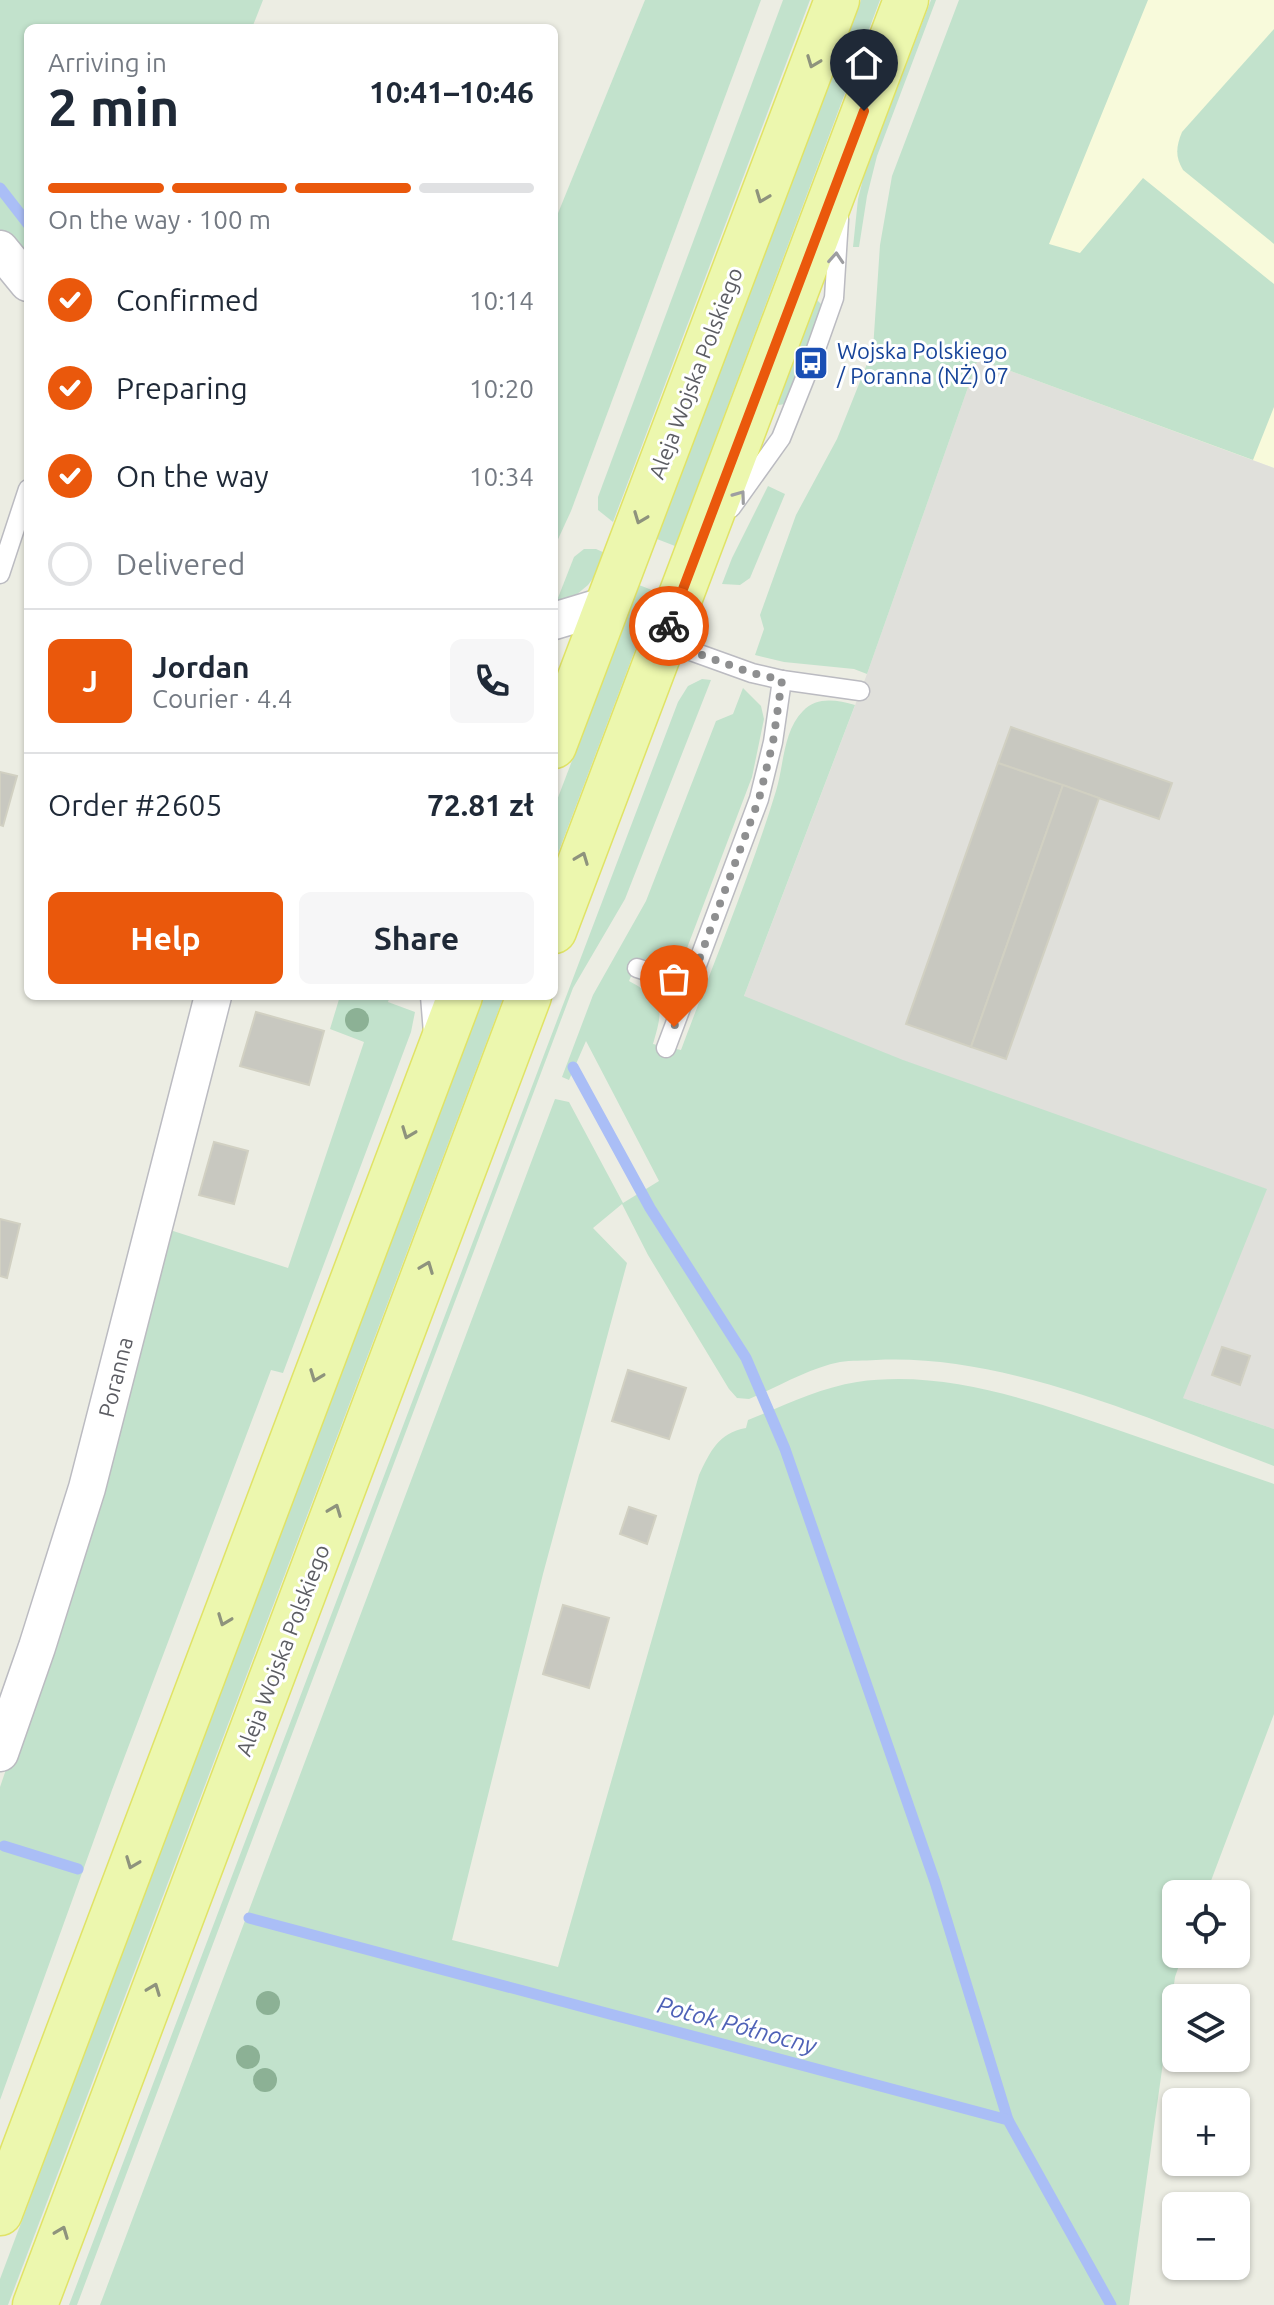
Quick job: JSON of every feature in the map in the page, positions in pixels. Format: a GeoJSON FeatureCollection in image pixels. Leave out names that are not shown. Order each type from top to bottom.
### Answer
{"type":"FeatureCollection","features":[{"type":"Feature","properties":{"kind":"main road","name":"Aleja Wojska Polskiego"},"geometry":{"type":"LineString","coordinates":[[564,713],[837,0]]}},
{"type":"Feature","properties":{"kind":"main road"},"geometry":{"type":"LineString","coordinates":[[558,920],[906,0]]}},
{"type":"Feature","properties":{"kind":"main road"},"geometry":{"type":"LineString","coordinates":[[0,2213],[458,1000]]}},
{"type":"Feature","properties":{"kind":"main road","name":"Aleja Wojska Polskiego"},"geometry":{"type":"LineString","coordinates":[[35,2305],[527,1000]]}},
{"type":"Feature","properties":{"kind":"street"},"geometry":{"type":"LineString","coordinates":[[0,249],[24,278]]}},
{"type":"Feature","properties":{"kind":"street"},"geometry":{"type":"LineString","coordinates":[[558,620],[607,605]]}},
{"type":"Feature","properties":{"kind":"street"},"geometry":{"type":"LineString","coordinates":[[558,666],[564,713]]}},
{"type":"Feature","properties":{"kind":"street","name":"Poranna"},"geometry":{"type":"LineString","coordinates":[[0,1753],[87,1488],[212,1000]]}},
{"type":"Feature","properties":{"kind":"lane"},"geometry":{"type":"LineString","coordinates":[[0,574],[24,501]]}},
{"type":"Feature","properties":{"kind":"lane"},"geometry":{"type":"LineString","coordinates":[[663,641],[752,673],[860,691]]}},
{"type":"Feature","properties":{"kind":"lane"},"geometry":{"type":"LineString","coordinates":[[666,1048],[759,799],[773,742],[782,680]]}},
{"type":"Feature","properties":{"kind":"lane"},"geometry":{"type":"LineString","coordinates":[[637,968],[689,985]]}},
{"type":"Feature","properties":{"kind":"lane"},"geometry":{"type":"LineString","coordinates":[[430,1000],[436,1060]]}},
{"type":"Feature","properties":{"kind":"shaded area"},"geometry":{"type":"Polygon","coordinates":[[[0,0],[263,0],[254,24],[24,24],[24,261],[0,232],[0,0]]]}},
{"type":"Feature","properties":{"kind":"shaded area"},"geometry":{"type":"Polygon","coordinates":[[[645,0],[761,0],[558,539],[558,213],[645,0]]]}},
{"type":"Feature","properties":{"kind":"shaded area"},"geometry":{"type":"Polygon","coordinates":[[[783,0],[810,0],[613,522],[598,510],[598,497],[783,0]]]}},
{"type":"Feature","properties":{"kind":"shaded area"},"geometry":{"type":"Polygon","coordinates":[[[861,0],[880,0],[675,546],[657,539],[861,0]]]}},
{"type":"Feature","properties":{"kind":"shaded area"},"geometry":{"type":"Polygon","coordinates":[[[931,0],[936,0],[877,156],[859,247],[853,247],[864,175],[931,0]]]}},
{"type":"Feature","properties":{"kind":"shaded area"},"geometry":{"type":"Polygon","coordinates":[[[959,0],[1148,0],[1049,244],[1080,253],[1143,178],[1274,284],[1274,407],[1253,460],[978,359],[867,674],[854,669],[784,662],[755,655],[764,629],[760,615],[796,515],[837,439],[873,349],[880,245],[892,176],[959,0]]]}},
{"type":"Feature","properties":{"kind":"shaded area"},"geometry":{"type":"Polygon","coordinates":[[[1113,0],[1274,0],[1274,468],[978,359],[1113,0]]]}},
{"type":"Feature","properties":{"kind":"shaded area"},"geometry":{"type":"Polygon","coordinates":[[[1274,29],[1274,244],[1183,170],[1177,151],[1182,132],[1274,29]]]}},
{"type":"Feature","properties":{"kind":"shaded area"},"geometry":{"type":"Polygon","coordinates":[[[817,300],[822,305],[785,404],[779,405],[776,403],[808,316],[814,309],[812,303],[817,300]]]}},
{"type":"Feature","properties":{"kind":"shaded area"},"geometry":{"type":"Polygon","coordinates":[[[978,359],[1274,468],[1274,1429],[1183,1398],[744,996],[867,674],[978,359]]]}},
{"type":"Feature","properties":{"kind":"shaded area"},"geometry":{"type":"Polygon","coordinates":[[[768,486],[785,494],[750,578],[740,585],[722,584],[732,558],[768,486]]]}},
{"type":"Feature","properties":{"kind":"shaded area"},"geometry":{"type":"Polygon","coordinates":[[[584,549],[605,553],[599,570],[588,585],[576,595],[558,602],[558,598],[574,557],[584,549]]]}},
{"type":"Feature","properties":{"kind":"shaded area"},"geometry":{"type":"Polygon","coordinates":[[[639,585],[657,592],[558,853],[558,798],[639,585]]]}},
{"type":"Feature","properties":{"kind":"shaded area"},"geometry":{"type":"Polygon","coordinates":[[[702,679],[711,680],[625,899],[573,988],[77,2305],[69,2305],[678,702],[688,686],[702,679]]]}},
{"type":"Feature","properties":{"kind":"shaded area"},"geometry":{"type":"Polygon","coordinates":[[[743,688],[761,706],[764,719],[752,777],[684,956],[668,963],[639,958],[629,981],[649,994],[658,1006],[659,1021],[653,1044],[681,1050],[754,856],[796,719],[809,706],[821,701],[855,705],[744,996],[903,1060],[1267,1189],[1183,1398],[1274,1429],[1274,1466],[1078,1394],[976,1367],[925,1361],[840,1362],[805,1373],[749,1399],[737,1398],[648,1255],[622,1204],[593,1228],[627,1263],[543,1574],[452,1940],[558,1967],[699,1475],[716,1445],[728,1434],[746,1428],[748,1420],[815,1393],[857,1382],[890,1379],[957,1384],[1055,1409],[1274,1484],[1274,1714],[1211,1880],[1162,1880],[1162,1968],[1178,1968],[1174,1984],[1162,1984],[1162,2070],[1129,2305],[100,2305],[555,1099],[569,1102],[623,1203],[659,1181],[586,1041],[569,1080],[562,1077],[593,995],[646,901],[716,721],[733,714],[743,688]]]}},
{"type":"Feature","properties":{"kind":"shaded area"},"geometry":{"type":"Polygon","coordinates":[[[339,1000],[389,1000],[415,1012],[411,1032],[283,1373],[271,1370],[112,1790],[0,2100],[0,1787],[49,1644],[167,1229],[288,1268],[364,1042],[330,1029],[339,1000]]]}},
{"type":"Feature","properties":{"kind":"shaded area"},"geometry":{"type":"Polygon","coordinates":[[[480,1000],[502,1000],[8,2305],[0,2305],[0,2279],[480,1000]]]}},
{"type":"Feature","properties":{"kind":"building"},"geometry":{"type":"Polygon","coordinates":[[[1011,727],[1172,783],[1159,819],[998,763],[1011,727]]]}},
{"type":"Feature","properties":{"kind":"building"},"geometry":{"type":"Polygon","coordinates":[[[998,763],[1063,785],[971,1047],[906,1024],[998,763]]]}},
{"type":"Feature","properties":{"kind":"building"},"geometry":{"type":"Polygon","coordinates":[[[0,772],[17,776],[3,826],[0,825],[0,772]]]}},
{"type":"Feature","properties":{"kind":"building"},"geometry":{"type":"Polygon","coordinates":[[[1063,785],[1099,798],[1006,1059],[971,1047],[1063,785]]]}},
{"type":"Feature","properties":{"kind":"building"},"geometry":{"type":"Polygon","coordinates":[[[256,1012],[324,1031],[309,1085],[240,1066],[256,1012]]]}},
{"type":"Feature","properties":{"kind":"building"},"geometry":{"type":"Polygon","coordinates":[[[214,1142],[248,1151],[234,1204],[199,1195],[214,1142]]]}},
{"type":"Feature","properties":{"kind":"building"},"geometry":{"type":"Polygon","coordinates":[[[0,1219],[20,1224],[7,1278],[0,1276],[0,1219]]]}},
{"type":"Feature","properties":{"kind":"building"},"geometry":{"type":"Polygon","coordinates":[[[1222,1347],[1250,1356],[1240,1385],[1212,1375],[1222,1347]]]}},
{"type":"Feature","properties":{"kind":"building"},"geometry":{"type":"Polygon","coordinates":[[[628,1370],[686,1388],[669,1439],[612,1421],[628,1370]]]}},
{"type":"Feature","properties":{"kind":"building"},"geometry":{"type":"Polygon","coordinates":[[[629,1507],[656,1516],[647,1544],[620,1534],[629,1507]]]}},
{"type":"Feature","properties":{"kind":"building"},"geometry":{"type":"Polygon","coordinates":[[[563,1605],[609,1618],[589,1688],[543,1674],[563,1605]]]}},
{"type":"Feature","properties":{"kind":"waterway"},"geometry":{"type":"LineString","coordinates":[[0,188],[24,219]]}},
{"type":"Feature","properties":{"kind":"waterway"},"geometry":{"type":"LineString","coordinates":[[573,1067],[650,1208],[746,1358],[785,1449],[935,1882],[1008,2120]]}},
{"type":"Feature","properties":{"kind":"waterway","name":"Potok Północny"},"geometry":{"type":"LineString","coordinates":[[4,1846],[78,1869]]}},
{"type":"Feature","properties":{"kind":"waterway","name":"Potok Północny"},"geometry":{"type":"LineString","coordinates":[[249,1918],[1008,2120],[1111,2305]]}},
{"type":"Feature","properties":{"kind":"way so far"},"geometry":{"type":"LineString","coordinates":[[669,626],[663,641],[752,673],[782,680],[773,742],[759,799],[674,1027]]}},
{"type":"Feature","properties":{"kind":"place","name":"Wojska Polskiego / Poranna (NŻ) 07"},"geometry":{"type":"Point","coordinates":[811,363]}},
{"type":"Feature","properties":{"kind":"route"},"geometry":{"type":"LineString","coordinates":[[669,626],[864,111]]}}]}
